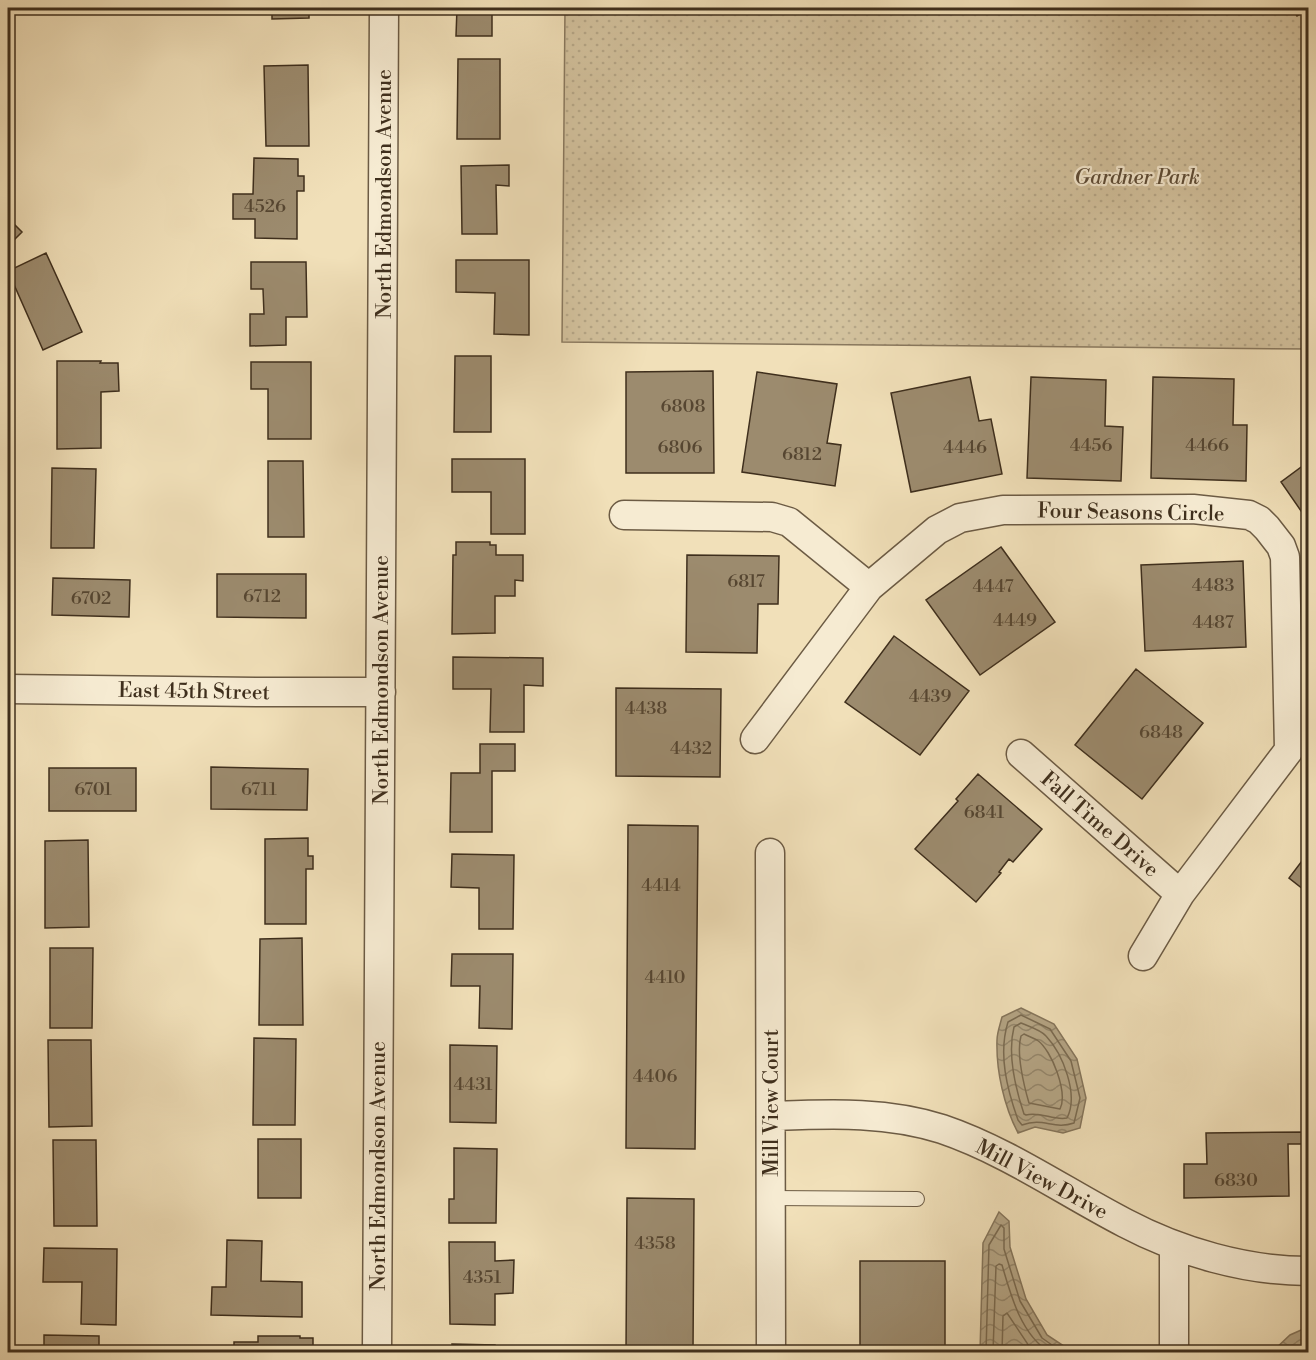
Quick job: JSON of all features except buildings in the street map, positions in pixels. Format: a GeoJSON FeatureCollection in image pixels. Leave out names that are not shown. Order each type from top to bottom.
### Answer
{"type":"FeatureCollection","features":[{"type":"Feature","properties":{"kind":"street","name":"North Edmondson Avenue"},"geometry":{"type":"LineString","coordinates":[[377,1353],[384,8]]}},
{"type":"Feature","properties":{"kind":"street","name":"Four Seasons Circle"},"geometry":{"type":"LineString","coordinates":[[755,739],[869,587],[937,530],[960,518],[987,512],[1193,509],[1249,515],[1259,520],[1281,546],[1284,557],[1299,746],[1180,894],[1143,956]]}},
{"type":"Feature","properties":{"kind":"street"},"geometry":{"type":"LineString","coordinates":[[624,515],[772,517],[789,522],[869,587]]}},
{"type":"Feature","properties":{"kind":"street","name":"East 45th Street"},"geometry":{"type":"LineString","coordinates":[[8,689],[262,693],[381,692]]}},
{"type":"Feature","properties":{"kind":"street","name":"Fall Time Drive"},"geometry":{"type":"LineString","coordinates":[[1021,754],[1180,894]]}},
{"type":"Feature","properties":{"kind":"street","name":"Mill View Court"},"geometry":{"type":"LineString","coordinates":[[770,853],[771,1353]]}},
{"type":"Feature","properties":{"kind":"street","name":"Mill View Drive"},"geometry":{"type":"LineString","coordinates":[[771,1116],[848,1114],[889,1117],[943,1130],[1007,1157],[1126,1225],[1174,1245],[1223,1260],[1286,1270],[1308,1270]]}},
{"type":"Feature","properties":{"kind":"street"},"geometry":{"type":"LineString","coordinates":[[1174,1245],[1174,1353]]}},
{"type":"Feature","properties":{"kind":"lane"},"geometry":{"type":"LineString","coordinates":[[771,1198],[917,1199]]}},
{"type":"Feature","properties":{"kind":"green space","name":"Gardner Park"},"geometry":{"type":"Polygon","coordinates":[[[565,8],[1308,8],[1308,349],[562,342],[565,8]]]}},
{"type":"Feature","properties":{"kind":"water"},"geometry":{"type":"Polygon","coordinates":[[[1021,1008],[1054,1024],[1077,1059],[1086,1098],[1080,1128],[1063,1133],[1035,1127],[1018,1133],[1002,1088],[997,1040],[1002,1017],[1021,1008]]]}},
{"type":"Feature","properties":{"kind":"water"},"geometry":{"type":"Polygon","coordinates":[[[999,1212],[1009,1221],[1010,1247],[1026,1299],[1047,1335],[1073,1352],[980,1352],[983,1243],[999,1212]]]}},
{"type":"Feature","properties":{"kind":"water"},"geometry":{"type":"Polygon","coordinates":[[[1308,1327],[1308,1352],[1272,1352],[1290,1335],[1308,1327]]]}}]}
